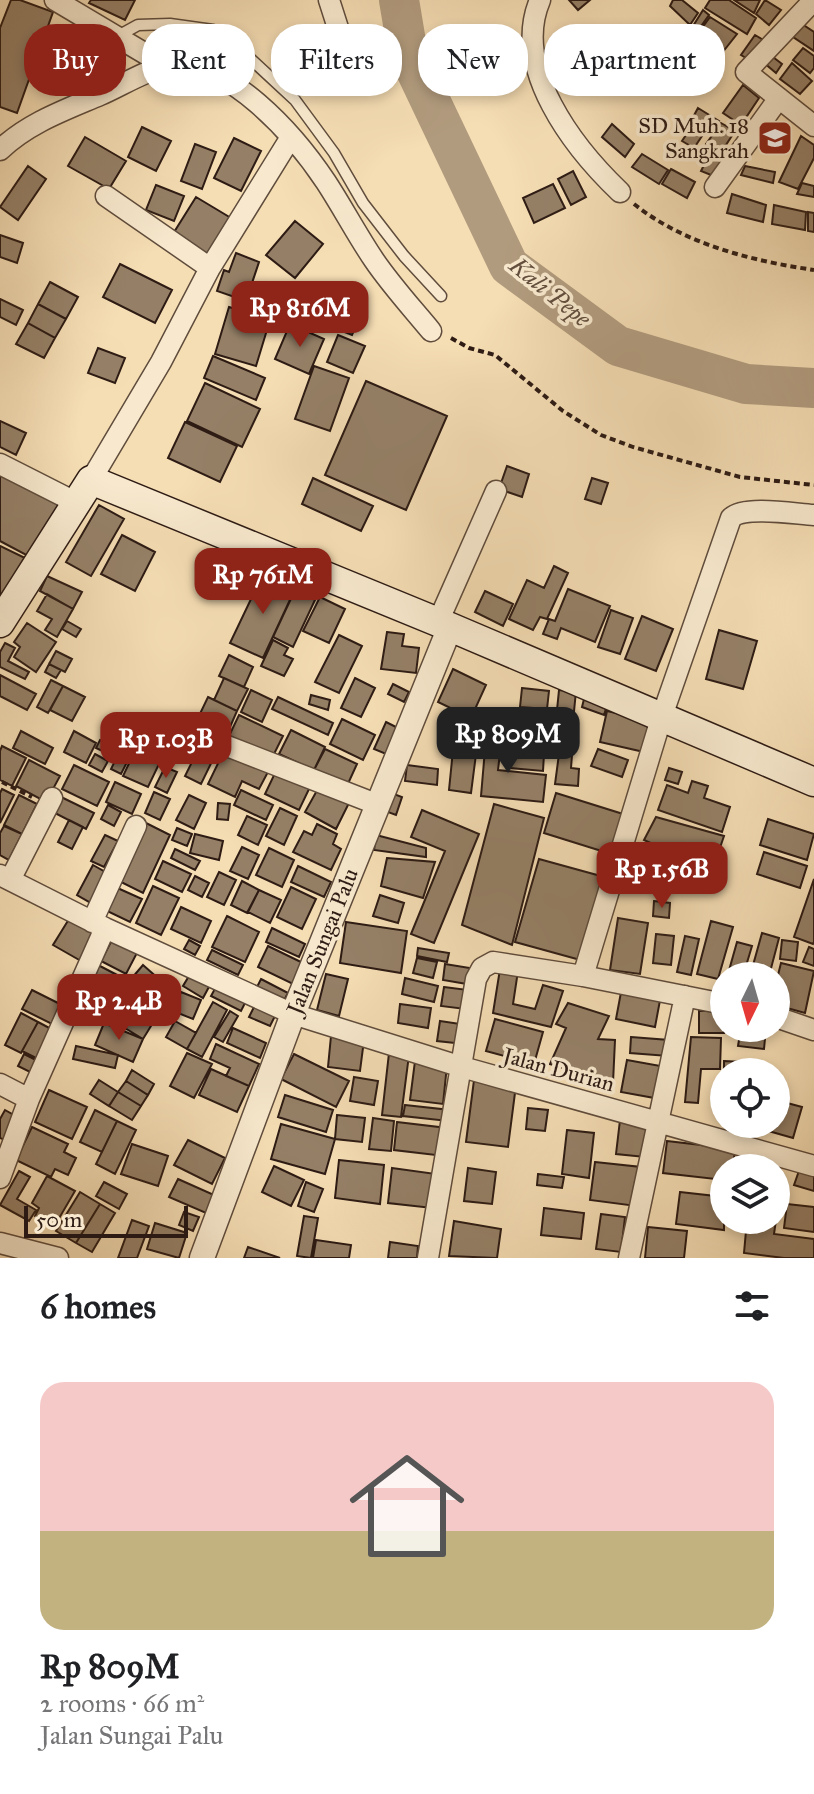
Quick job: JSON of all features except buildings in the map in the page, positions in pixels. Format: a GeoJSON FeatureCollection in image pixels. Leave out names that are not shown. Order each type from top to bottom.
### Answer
{"type":"FeatureCollection","features":[{"type":"Feature","properties":{"kind":"main road"},"geometry":{"type":"LineString","coordinates":[[0,623],[83,491],[444,625],[814,782]]}},
{"type":"Feature","properties":{"kind":"street"},"geometry":{"type":"LineString","coordinates":[[55,0],[95,24]]}},
{"type":"Feature","properties":{"kind":"street"},"geometry":{"type":"LineString","coordinates":[[329,0],[337,24]]}},
{"type":"Feature","properties":{"kind":"street"},"geometry":{"type":"LineString","coordinates":[[540,0],[533,17],[531,40],[536,64],[552,105],[572,140],[620,192]]}},
{"type":"Feature","properties":{"kind":"street"},"geometry":{"type":"LineString","coordinates":[[814,0],[746,72],[814,126]]}},
{"type":"Feature","properties":{"kind":"street"},"geometry":{"type":"LineString","coordinates":[[0,150],[16,135],[46,119],[142,77]]}},
{"type":"Feature","properties":{"kind":"street"},"geometry":{"type":"LineString","coordinates":[[248,96],[291,137],[325,180],[375,260],[431,331]]}},
{"type":"Feature","properties":{"kind":"street"},"geometry":{"type":"LineString","coordinates":[[715,187],[779,98]]}},
{"type":"Feature","properties":{"kind":"street"},"geometry":{"type":"LineString","coordinates":[[0,464],[83,491],[161,362],[210,268],[291,137]]}},
{"type":"Feature","properties":{"kind":"street"},"geometry":{"type":"LineString","coordinates":[[106,196],[210,268]]}},
{"type":"Feature","properties":{"kind":"street"},"geometry":{"type":"LineString","coordinates":[[444,625],[496,491]]}},
{"type":"Feature","properties":{"kind":"street"},"geometry":{"type":"LineString","coordinates":[[583,976],[661,719],[731,518],[736,513],[751,511],[814,515]]}},
{"type":"Feature","properties":{"kind":"street","name":"Jalan Sungai Palu"},"geometry":{"type":"LineString","coordinates":[[202,1258],[444,625]]}},
{"type":"Feature","properties":{"kind":"street"},"geometry":{"type":"LineString","coordinates":[[227,746],[376,804]]}},
{"type":"Feature","properties":{"kind":"street"},"geometry":{"type":"LineString","coordinates":[[5,877],[50,802]]}},
{"type":"Feature","properties":{"kind":"street"},"geometry":{"type":"LineString","coordinates":[[0,1178],[136,826]]}},
{"type":"Feature","properties":{"kind":"street","name":"Jalan Durian"},"geometry":{"type":"LineString","coordinates":[[5,877],[98,925],[293,1014],[462,1067],[814,1166]]}},
{"type":"Feature","properties":{"kind":"street"},"geometry":{"type":"LineString","coordinates":[[428,1258],[476,979],[482,968],[493,962],[710,1001]]}},
{"type":"Feature","properties":{"kind":"street"},"geometry":{"type":"LineString","coordinates":[[629,1258],[685,996]]}},
{"type":"Feature","properties":{"kind":"street"},"geometry":{"type":"LineString","coordinates":[[790,1022],[814,1030]]}},
{"type":"Feature","properties":{"kind":"street"},"geometry":{"type":"LineString","coordinates":[[0,1084],[29,1099]]}},
{"type":"Feature","properties":{"kind":"street"},"geometry":{"type":"LineString","coordinates":[[0,1243],[58,1258]]}},
{"type":"Feature","properties":{"kind":"lane"},"geometry":{"type":"LineString","coordinates":[[126,32],[138,25],[170,24],[213,30],[227,37],[295,100],[334,153],[363,203],[404,256],[441,296]]}},
{"type":"Feature","properties":{"kind":"path"},"geometry":{"type":"LineString","coordinates":[[620,192],[651,218],[698,241],[780,265],[814,270]]}},
{"type":"Feature","properties":{"kind":"path"},"geometry":{"type":"LineString","coordinates":[[431,331],[437,330],[469,348],[495,355],[563,411],[601,435],[740,477],[814,485]]}},
{"type":"Feature","properties":{"kind":"path"},"geometry":{"type":"LineString","coordinates":[[2,782],[50,802]]}},
{"type":"Feature","properties":{"kind":"waterway","name":"Kali Pepe"},"geometry":{"type":"LineString","coordinates":[[399,0],[408,54],[509,266],[618,346],[746,384],[814,388]]}},
{"type":"Feature","properties":{"kind":"place","name":"SD Muh. 18 Sangkrah"},"geometry":{"type":"Point","coordinates":[775,138]}}]}
